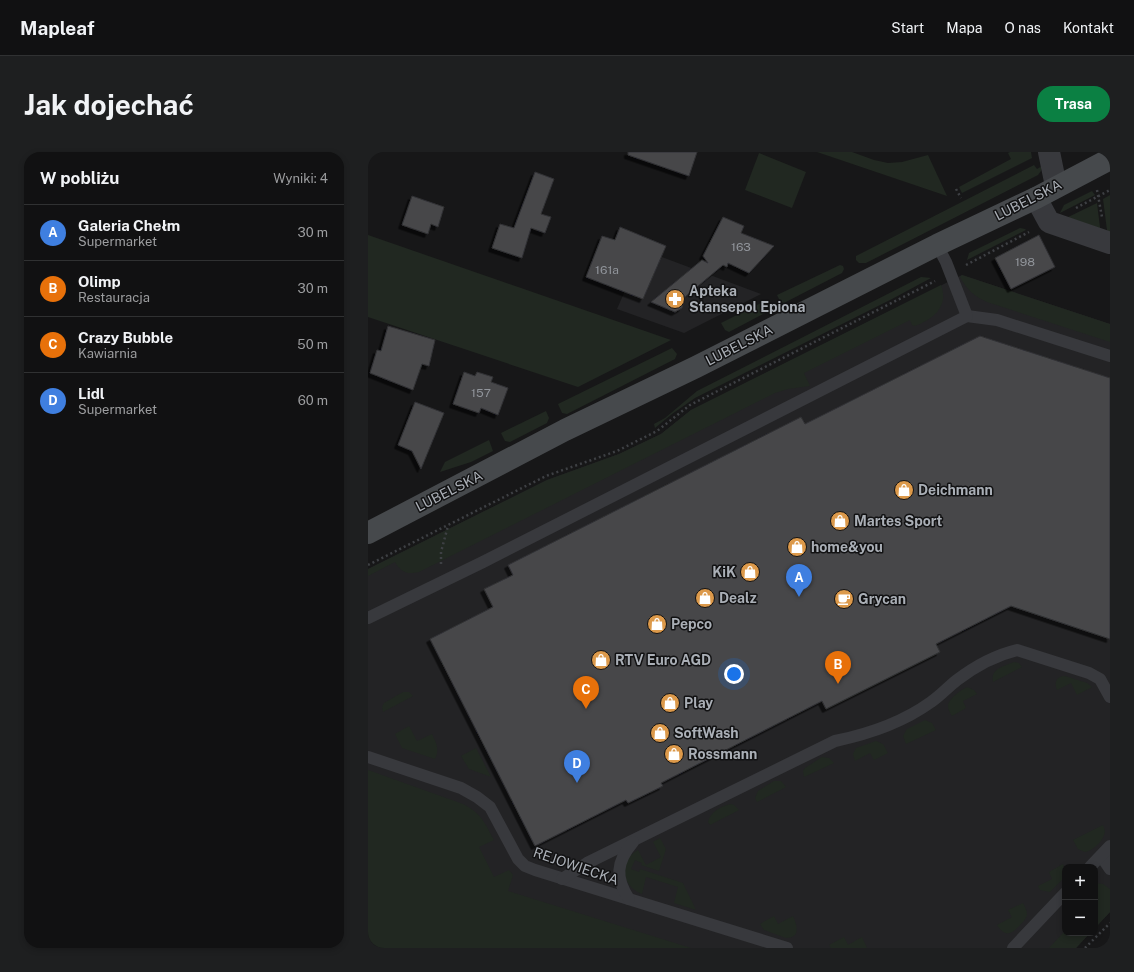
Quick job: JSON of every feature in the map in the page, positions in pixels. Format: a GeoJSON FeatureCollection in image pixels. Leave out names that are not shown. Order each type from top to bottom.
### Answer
{"type":"FeatureCollection","features":[{"type":"Feature","properties":{"kind":"main road","name":"LUBELSKA"},"geometry":{"type":"LineString","coordinates":[[368,533],[565,430],[696,367],[937,245],[1036,198],[1056,186],[1110,159]]}},
{"type":"Feature","properties":{"kind":"street"},"geometry":{"type":"LineString","coordinates":[[1049,152],[1056,186]]}},
{"type":"Feature","properties":{"kind":"street"},"geometry":{"type":"LineString","coordinates":[[1036,198],[1049,222],[1110,243]]}},
{"type":"Feature","properties":{"kind":"lane"},"geometry":{"type":"LineString","coordinates":[[937,245],[946,262],[967,316]]}},
{"type":"Feature","properties":{"kind":"lane"},"geometry":{"type":"LineString","coordinates":[[368,618],[443,582],[967,316],[997,320],[1110,356]]}},
{"type":"Feature","properties":{"kind":"lane"},"geometry":{"type":"LineString","coordinates":[[562,879],[587,863],[835,741],[886,727],[909,717],[932,702],[957,680],[974,668],[1005,653],[1017,650],[1089,672],[1100,679],[1110,697]]}},
{"type":"Feature","properties":{"kind":"lane","name":"REJOWIECKA"},"geometry":{"type":"LineString","coordinates":[[368,757],[461,788],[477,797],[490,807],[518,859],[525,866],[562,879],[787,948]]}},
{"type":"Feature","properties":{"kind":"lane"},"geometry":{"type":"LineString","coordinates":[[629,899],[622,888],[619,876],[620,863],[634,840]]}},
{"type":"Feature","properties":{"kind":"lane"},"geometry":{"type":"LineString","coordinates":[[1096,864],[1105,859],[1110,846]]}},
{"type":"Feature","properties":{"kind":"lane"},"geometry":{"type":"LineString","coordinates":[[1105,859],[1110,869]]}},
{"type":"Feature","properties":{"kind":"lane"},"geometry":{"type":"LineString","coordinates":[[1013,948],[1062,896]]}},
{"type":"Feature","properties":{"kind":"path"},"geometry":{"type":"LineString","coordinates":[[956,189],[961,198]]}},
{"type":"Feature","properties":{"kind":"path"},"geometry":{"type":"LineString","coordinates":[[1073,209],[1110,190]]}},
{"type":"Feature","properties":{"kind":"path"},"geometry":{"type":"LineString","coordinates":[[960,267],[1035,229]]}},
{"type":"Feature","properties":{"kind":"path"},"geometry":{"type":"LineString","coordinates":[[368,565],[546,476],[617,451],[657,431],[690,405],[938,280]]}},
{"type":"Feature","properties":{"kind":"path"},"geometry":{"type":"LineString","coordinates":[[443,582],[441,552],[448,526]]}},
{"type":"Feature","properties":{"kind":"path"},"geometry":{"type":"LineString","coordinates":[[1085,948],[1110,922]]}},
{"type":"Feature","properties":{"kind":"shaded area"},"geometry":{"type":"Polygon","coordinates":[[[817,152],[852,152],[874,160],[888,163],[902,162],[928,155],[947,196],[817,152]]]}},
{"type":"Feature","properties":{"kind":"shaded area"},"geometry":{"type":"Polygon","coordinates":[[[1031,152],[1032,158],[962,193],[959,187],[1011,159],[1008,153],[1031,152]]]}},
{"type":"Feature","properties":{"kind":"shaded area"},"geometry":{"type":"Polygon","coordinates":[[[759,153],[806,172],[792,208],[745,190],[759,153]]]}},
{"type":"Feature","properties":{"kind":"shaded area"},"geometry":{"type":"Polygon","coordinates":[[[1034,165],[1037,169],[1042,166],[1038,175],[866,263],[859,263],[856,260],[856,256],[1034,165]]]}},
{"type":"Feature","properties":{"kind":"shaded area"},"geometry":{"type":"Polygon","coordinates":[[[1092,191],[1095,195],[1060,213],[1064,205],[1092,191]]]}},
{"type":"Feature","properties":{"kind":"shaded area"},"geometry":{"type":"Polygon","coordinates":[[[1110,195],[1110,239],[1108,238],[1103,199],[1110,195]]]}},
{"type":"Feature","properties":{"kind":"shaded area"},"geometry":{"type":"Polygon","coordinates":[[[1097,203],[1101,235],[1062,220],[1097,203]]]}},
{"type":"Feature","properties":{"kind":"shaded area"},"geometry":{"type":"Polygon","coordinates":[[[1020,228],[1026,230],[967,260],[969,253],[1020,228]]]}},
{"type":"Feature","properties":{"kind":"shaded area"},"geometry":{"type":"Polygon","coordinates":[[[368,235],[671,340],[578,387],[368,317],[368,235]]]}},
{"type":"Feature","properties":{"kind":"shaded area"},"geometry":{"type":"Polygon","coordinates":[[[643,250],[761,294],[684,333],[617,309],[643,250]]]}},
{"type":"Feature","properties":{"kind":"shaded area"},"geometry":{"type":"Polygon","coordinates":[[[840,265],[843,266],[844,269],[842,273],[784,303],[780,301],[777,295],[840,265]]]}},
{"type":"Feature","properties":{"kind":"shaded area"},"geometry":{"type":"Polygon","coordinates":[[[962,275],[1110,324],[1110,912],[1098,925],[1098,864],[1062,864],[1062,936],[1087,936],[1076,948],[602,948],[423,890],[368,780],[368,569],[547,480],[619,454],[661,434],[691,410],[962,275]]]}},
{"type":"Feature","properties":{"kind":"shaded area"},"geometry":{"type":"Polygon","coordinates":[[[962,275],[1110,324],[1110,342],[987,302],[975,295],[965,286],[960,277],[962,275]]]}},
{"type":"Feature","properties":{"kind":"shaded area"},"geometry":{"type":"Polygon","coordinates":[[[921,277],[931,278],[695,398],[655,428],[654,424],[665,418],[697,391],[921,277]]]}},
{"type":"Feature","properties":{"kind":"shaded area"},"geometry":{"type":"Polygon","coordinates":[[[941,285],[943,299],[941,305],[938,311],[928,320],[915,326],[912,325],[910,320],[804,373],[810,386],[788,389],[775,393],[419,572],[405,572],[395,562],[368,576],[368,569],[547,480],[619,454],[661,434],[691,410],[941,285]]]}},
{"type":"Feature","properties":{"kind":"shaded area"},"geometry":{"type":"Polygon","coordinates":[[[765,301],[768,307],[767,312],[729,332],[725,330],[721,323],[765,301]]]}},
{"type":"Feature","properties":{"kind":"shaded area"},"geometry":{"type":"Polygon","coordinates":[[[672,348],[677,354],[675,359],[567,414],[562,413],[558,404],[672,348]]]}},
{"type":"Feature","properties":{"kind":"shaded area"},"geometry":{"type":"Polygon","coordinates":[[[546,411],[549,418],[547,423],[510,442],[505,441],[501,433],[546,411]]]}},
{"type":"Feature","properties":{"kind":"shaded area"},"geometry":{"type":"Polygon","coordinates":[[[489,440],[493,451],[471,462],[440,472],[445,462],[489,440]]]}},
{"type":"Feature","properties":{"kind":"shaded area"},"geometry":{"type":"Polygon","coordinates":[[[1014,662],[1019,663],[1022,667],[993,682],[996,671],[1014,662]]]}},
{"type":"Feature","properties":{"kind":"shaded area"},"geometry":{"type":"Polygon","coordinates":[[[1062,676],[1087,683],[1092,687],[1077,695],[1071,683],[1057,690],[1056,680],[1062,676]]]}},
{"type":"Feature","properties":{"kind":"shaded area"},"geometry":{"type":"Polygon","coordinates":[[[967,687],[974,690],[977,694],[963,701],[966,708],[952,716],[948,708],[950,700],[967,687]]]}},
{"type":"Feature","properties":{"kind":"shaded area"},"geometry":{"type":"Polygon","coordinates":[[[403,692],[409,692],[413,696],[383,712],[382,707],[384,703],[403,692]]]}},
{"type":"Feature","properties":{"kind":"shaded area"},"geometry":{"type":"Polygon","coordinates":[[[925,720],[932,723],[936,730],[906,744],[903,736],[907,729],[925,720]]]}},
{"type":"Feature","properties":{"kind":"shaded area"},"geometry":{"type":"Polygon","coordinates":[[[409,726],[417,741],[432,734],[437,749],[435,759],[402,748],[395,734],[409,726]]]}},
{"type":"Feature","properties":{"kind":"shaded area"},"geometry":{"type":"Polygon","coordinates":[[[876,741],[883,744],[888,753],[874,760],[870,753],[855,761],[853,754],[856,748],[876,741]]]}},
{"type":"Feature","properties":{"kind":"shaded area"},"geometry":{"type":"Polygon","coordinates":[[[476,748],[491,777],[469,769],[461,756],[476,748]]]}},
{"type":"Feature","properties":{"kind":"shaded area"},"geometry":{"type":"Polygon","coordinates":[[[822,757],[829,758],[834,763],[804,777],[803,771],[805,768],[822,757]]]}},
{"type":"Feature","properties":{"kind":"shaded area"},"geometry":{"type":"Polygon","coordinates":[[[368,770],[463,804],[474,811],[485,824],[494,840],[479,847],[494,877],[509,870],[513,875],[508,891],[691,948],[368,948],[368,770]]]}},
{"type":"Feature","properties":{"kind":"shaded area"},"geometry":{"type":"Polygon","coordinates":[[[774,781],[781,781],[786,787],[757,802],[755,798],[758,791],[774,781]]]}},
{"type":"Feature","properties":{"kind":"shaded area"},"geometry":{"type":"Polygon","coordinates":[[[731,804],[739,810],[710,825],[708,822],[709,818],[714,812],[723,806],[731,804]]]}},
{"type":"Feature","properties":{"kind":"shaded area"},"geometry":{"type":"Polygon","coordinates":[[[1103,825],[1105,834],[1096,846],[1085,852],[1078,849],[1073,840],[1103,825]]]}},
{"type":"Feature","properties":{"kind":"shaded area"},"geometry":{"type":"Polygon","coordinates":[[[660,838],[666,849],[659,871],[641,865],[642,863],[635,860],[631,869],[639,872],[640,869],[683,883],[696,910],[674,903],[678,887],[646,877],[642,894],[635,890],[626,879],[625,867],[627,860],[638,850],[646,865],[661,857],[653,842],[660,838]]]}},
{"type":"Feature","properties":{"kind":"shaded area"},"geometry":{"type":"Polygon","coordinates":[[[1062,865],[1062,880],[1050,892],[1040,890],[1038,886],[1052,879],[1049,872],[1062,865]]]}},
{"type":"Feature","properties":{"kind":"shaded area"},"geometry":{"type":"Polygon","coordinates":[[[1098,883],[1103,884],[1110,889],[1110,912],[1098,925],[1098,883]]]}},
{"type":"Feature","properties":{"kind":"shaded area"},"geometry":{"type":"Polygon","coordinates":[[[1023,903],[1027,916],[1014,931],[1011,933],[1005,933],[997,925],[1012,917],[1008,910],[1023,903]]]}},
{"type":"Feature","properties":{"kind":"shaded area"},"geometry":{"type":"Polygon","coordinates":[[[774,916],[778,924],[793,916],[797,930],[794,936],[786,938],[764,930],[760,924],[774,916]]]}},
{"type":"Feature","properties":{"kind":"shaded area"},"geometry":{"type":"Polygon","coordinates":[[[1062,934],[1062,936],[1087,936],[1076,948],[1049,948],[1062,934]]]}},
{"type":"Feature","properties":{"kind":"shaded area"},"geometry":{"type":"Polygon","coordinates":[[[844,937],[848,945],[862,937],[867,948],[831,948],[829,945],[844,937]]]}},
{"type":"Feature","properties":{"kind":"building"},"geometry":{"type":"Polygon","coordinates":[[[628,152],[697,152],[689,176],[628,155],[628,152]]]}},
{"type":"Feature","properties":{"kind":"building"},"geometry":{"type":"Polygon","coordinates":[[[535,172],[554,179],[541,214],[551,217],[545,233],[531,228],[522,258],[492,248],[500,224],[514,228],[535,172]]]}},
{"type":"Feature","properties":{"kind":"building"},"geometry":{"type":"Polygon","coordinates":[[[412,196],[444,207],[438,227],[431,224],[428,234],[402,225],[412,196]]]}},
{"type":"Feature","properties":{"kind":"building"},"geometry":{"type":"Polygon","coordinates":[[[723,217],[744,226],[741,233],[774,246],[749,273],[728,263],[727,267],[723,265],[685,297],[682,308],[675,312],[651,302],[702,260],[708,263],[703,256],[723,217]]]}},
{"type":"Feature","properties":{"kind":"building"},"geometry":{"type":"Polygon","coordinates":[[[620,227],[666,246],[643,299],[586,277],[602,236],[615,240],[620,227]]]}},
{"type":"Feature","properties":{"kind":"building"},"geometry":{"type":"Polygon","coordinates":[[[1039,235],[1055,267],[1011,289],[995,258],[1039,235]]]}},
{"type":"Feature","properties":{"kind":"building"},"geometry":{"type":"Polygon","coordinates":[[[388,326],[435,340],[429,366],[422,364],[413,390],[370,373],[377,350],[381,351],[388,326]]]}},
{"type":"Feature","properties":{"kind":"building"},"geometry":{"type":"Polygon","coordinates":[[[980,336],[1110,378],[1110,639],[1011,606],[936,644],[940,652],[826,709],[822,701],[661,783],[663,786],[628,803],[626,800],[535,846],[430,639],[493,607],[484,589],[513,575],[508,565],[801,417],[805,424],[980,336]]]}},
{"type":"Feature","properties":{"kind":"building"},"geometry":{"type":"Polygon","coordinates":[[[464,372],[475,376],[477,372],[493,377],[491,382],[508,388],[498,415],[481,408],[479,413],[453,404],[464,372]]]}},
{"type":"Feature","properties":{"kind":"building"},"geometry":{"type":"Polygon","coordinates":[[[415,402],[444,413],[421,469],[412,451],[398,445],[415,402]]]}},
{"type":"Feature","properties":{"kind":"place","name":"Apteka Stansepol Epiona"},"geometry":{"type":"Point","coordinates":[675,299]}},
{"type":"Feature","properties":{"kind":"place","name":"Deichmann"},"geometry":{"type":"Point","coordinates":[904,490]}},
{"type":"Feature","properties":{"kind":"place","name":"Martes Sport"},"geometry":{"type":"Point","coordinates":[840,521]}},
{"type":"Feature","properties":{"kind":"place","name":"home&you"},"geometry":{"type":"Point","coordinates":[797,547]}},
{"type":"Feature","properties":{"kind":"place","name":"KiK"},"geometry":{"type":"Point","coordinates":[750,572]}},
{"type":"Feature","properties":{"kind":"place","name":"Galeria Chełm"},"geometry":{"type":"Point","coordinates":[799,597]}},
{"type":"Feature","properties":{"kind":"place","name":"Dealz"},"geometry":{"type":"Point","coordinates":[705,598]}},
{"type":"Feature","properties":{"kind":"place","name":"Grycan"},"geometry":{"type":"Point","coordinates":[844,599]}},
{"type":"Feature","properties":{"kind":"place","name":"Pepco"},"geometry":{"type":"Point","coordinates":[657,624]}},
{"type":"Feature","properties":{"kind":"place","name":"RTV Euro AGD"},"geometry":{"type":"Point","coordinates":[601,660]}},
{"type":"Feature","properties":{"kind":"place","name":"Olimp"},"geometry":{"type":"Point","coordinates":[838,684]}},
{"type":"Feature","properties":{"kind":"place","name":"Play"},"geometry":{"type":"Point","coordinates":[670,703]}},
{"type":"Feature","properties":{"kind":"place","name":"Crazy Bubble"},"geometry":{"type":"Point","coordinates":[586,709]}},
{"type":"Feature","properties":{"kind":"place","name":"SoftWash"},"geometry":{"type":"Point","coordinates":[660,733]}},
{"type":"Feature","properties":{"kind":"place","name":"Rossmann"},"geometry":{"type":"Point","coordinates":[674,754]}},
{"type":"Feature","properties":{"kind":"place","name":"Lidl"},"geometry":{"type":"Point","coordinates":[577,783]}}]}
